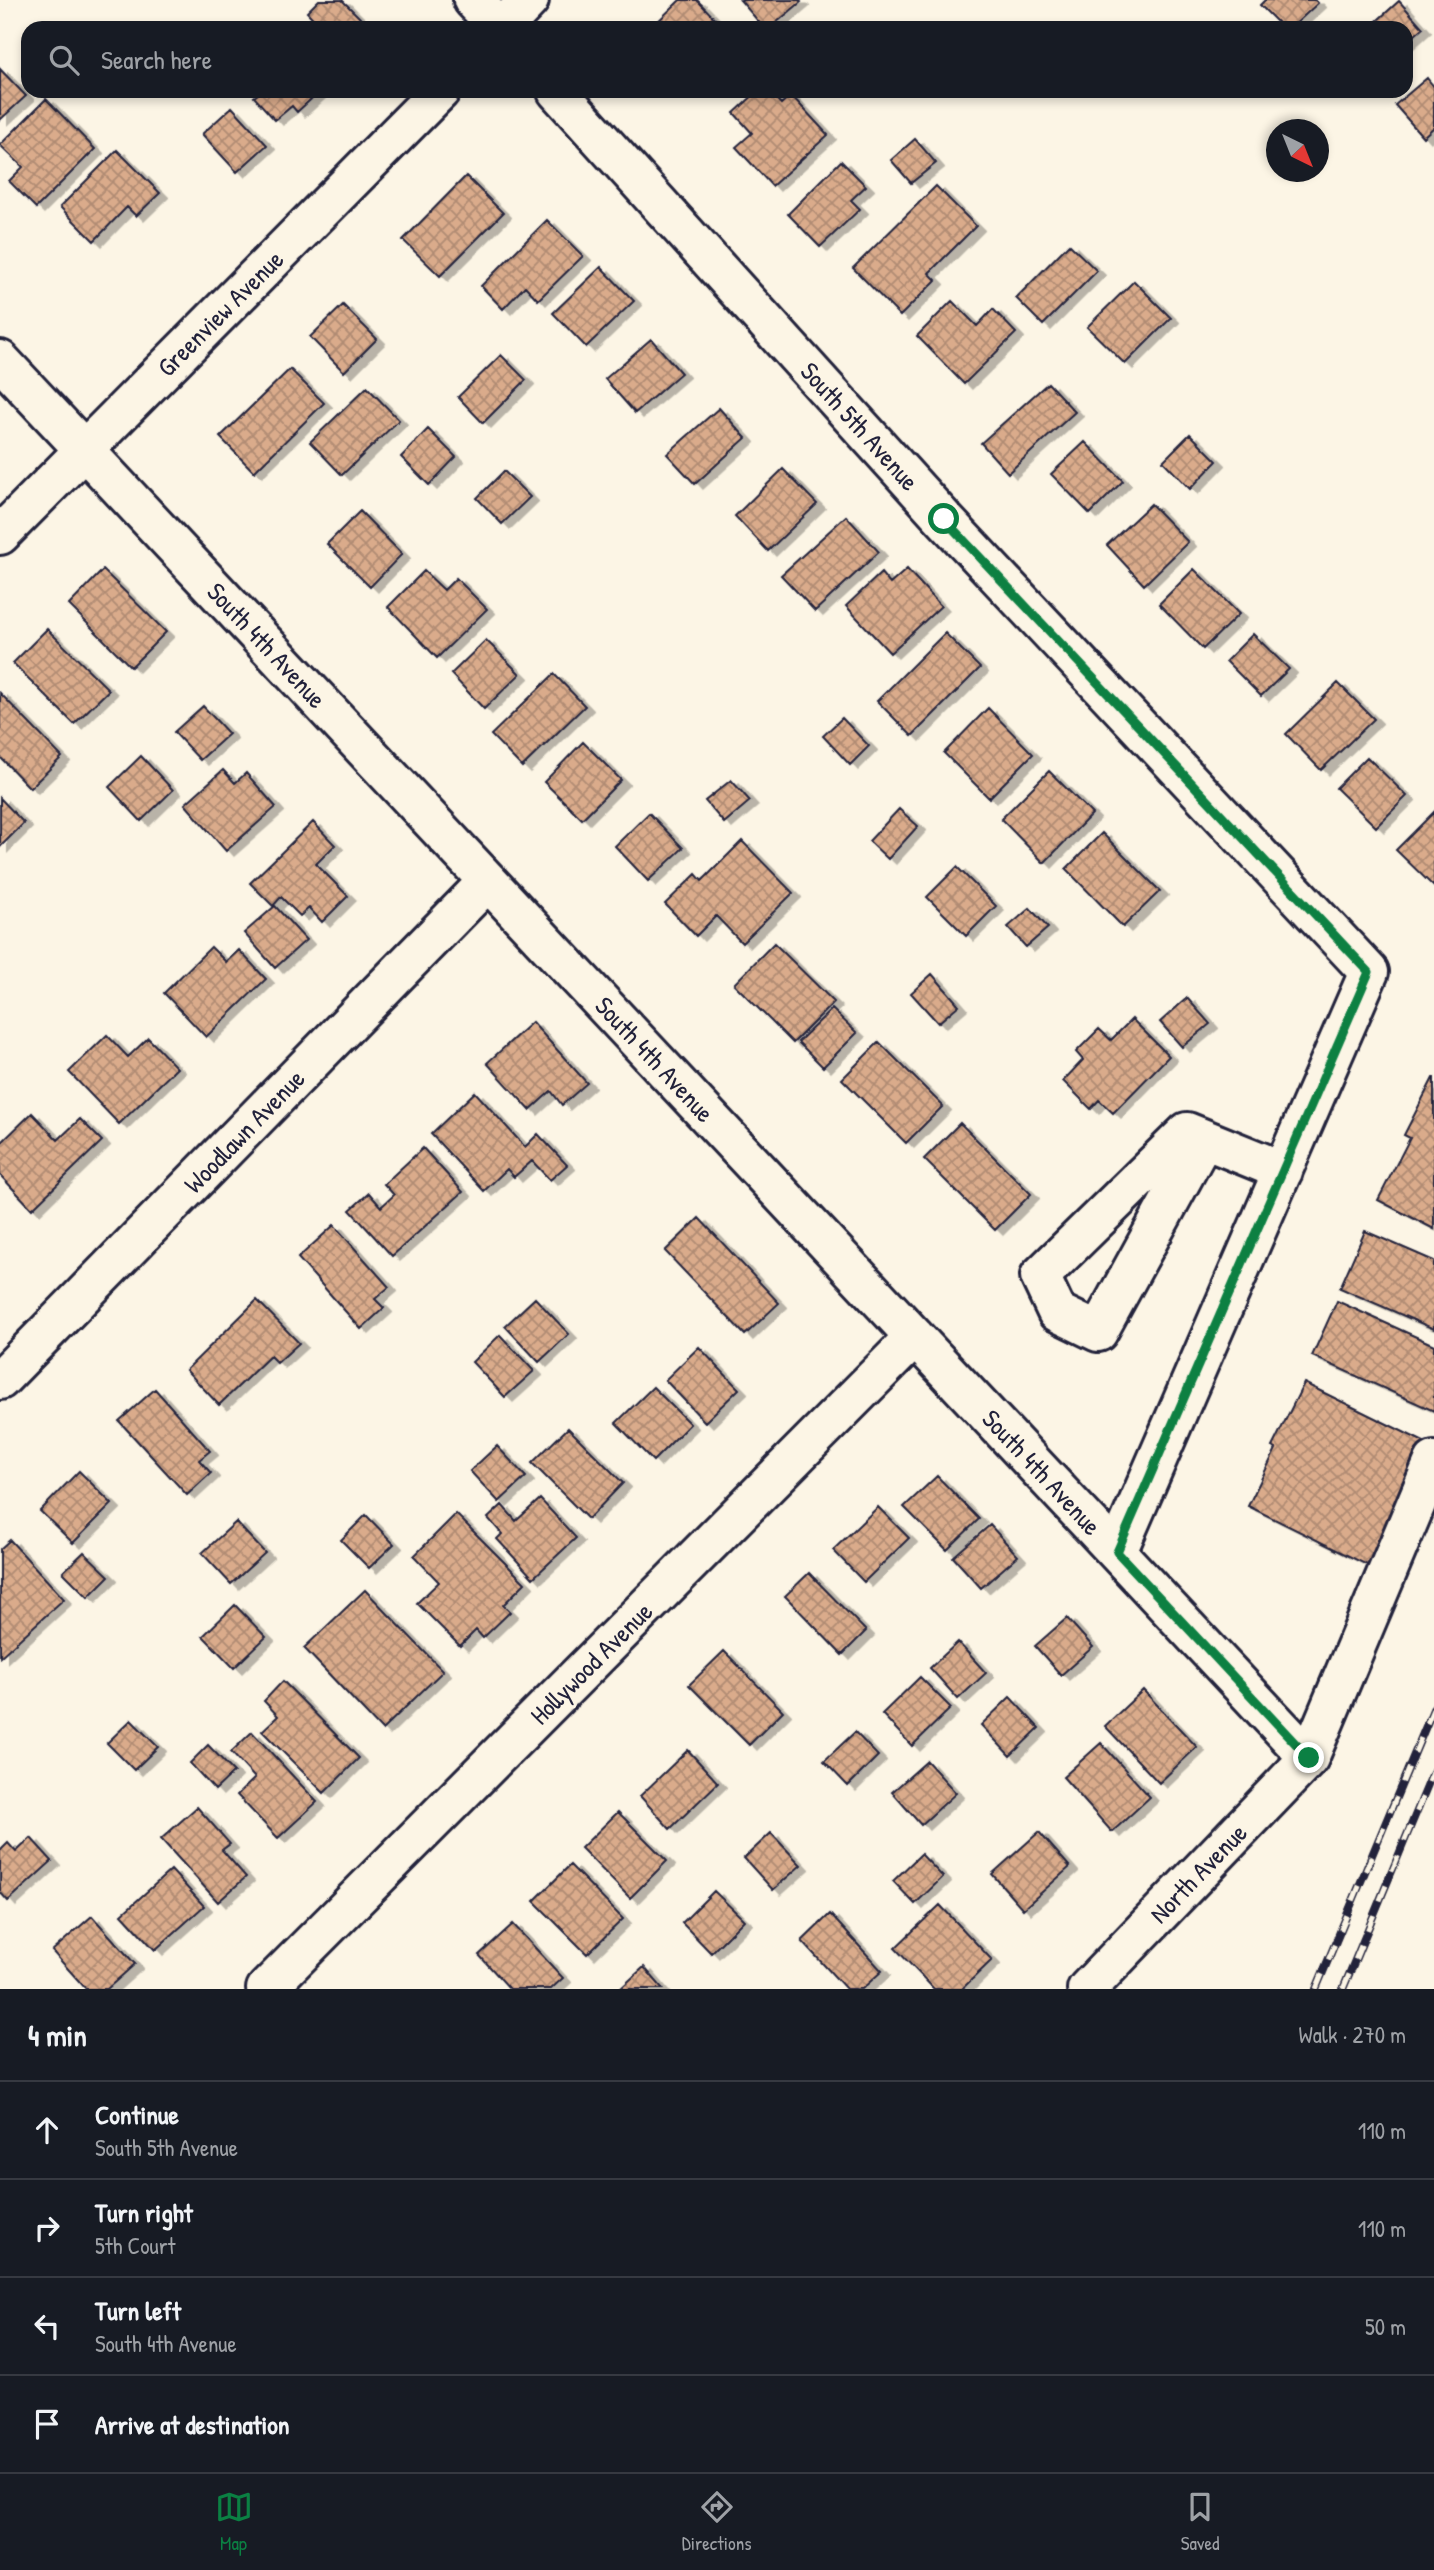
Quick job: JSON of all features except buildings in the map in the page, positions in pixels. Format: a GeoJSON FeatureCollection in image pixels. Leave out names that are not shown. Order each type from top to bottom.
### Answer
{"type":"FeatureCollection","features":[{"type":"Feature","properties":{"kind":"street"},"geometry":{"type":"LineString","coordinates":[[473,0],[494,21]]}},
{"type":"Feature","properties":{"kind":"street"},"geometry":{"type":"LineString","coordinates":[[508,21],[529,0]]}},
{"type":"Feature","properties":{"kind":"street","name":"Greenview Avenue"},"geometry":{"type":"LineString","coordinates":[[0,535],[433,98]]}},
{"type":"Feature","properties":{"kind":"street","name":"South 5th Avenue"},"geometry":{"type":"LineString","coordinates":[[563,98],[944,519],[1369,972],[1283,1171]]}},
{"type":"Feature","properties":{"kind":"street","name":"South 4th Avenue"},"geometry":{"type":"LineString","coordinates":[[0,360],[1309,1758]]}},
{"type":"Feature","properties":{"kind":"street","name":"Woodlawn Avenue"},"geometry":{"type":"LineString","coordinates":[[0,1380],[488,881]]}},
{"type":"Feature","properties":{"kind":"street"},"geometry":{"type":"LineString","coordinates":[[1117,1552],[1283,1171],[1187,1132],[1040,1276],[1057,1312],[1098,1332],[1204,1139]]}},
{"type":"Feature","properties":{"kind":"street","name":"Hollywood Avenue"},"geometry":{"type":"LineString","coordinates":[[266,1989],[915,1337]]}},
{"type":"Feature","properties":{"kind":"street"},"geometry":{"type":"LineString","coordinates":[[1309,1758],[1434,1461]]}},
{"type":"Feature","properties":{"kind":"street","name":"North Avenue"},"geometry":{"type":"LineString","coordinates":[[1087,1989],[1309,1758]]}},
{"type":"Feature","properties":{"kind":"railway"},"geometry":{"type":"LineString","coordinates":[[1316,1989],[1434,1707]]}},
{"type":"Feature","properties":{"kind":"railway"},"geometry":{"type":"LineString","coordinates":[[1343,1989],[1434,1770]]}},
{"type":"Feature","properties":{"kind":"route"},"geometry":{"type":"LineString","coordinates":[[944,519],[1369,972],[1117,1552],[1309,1758]]}}]}
